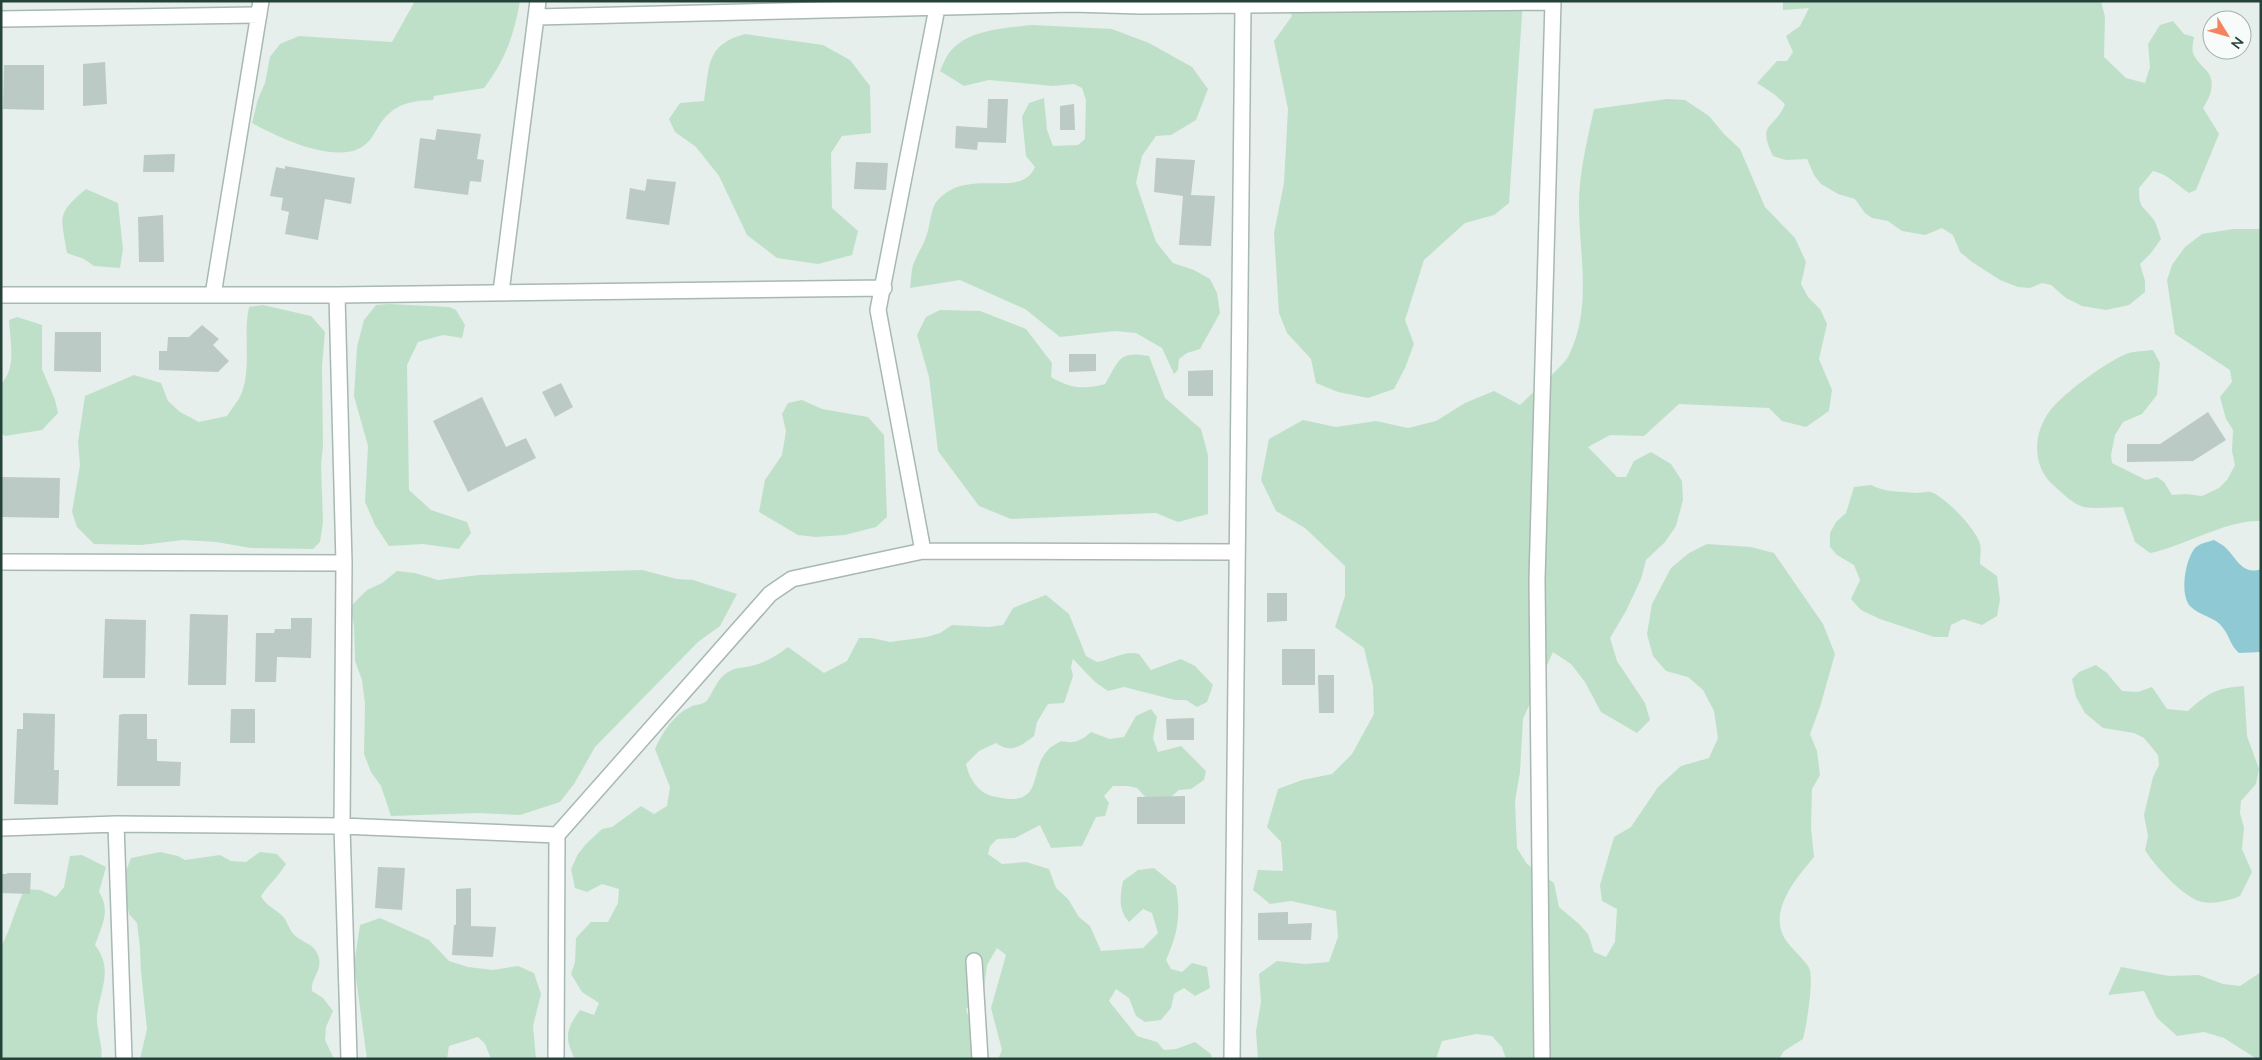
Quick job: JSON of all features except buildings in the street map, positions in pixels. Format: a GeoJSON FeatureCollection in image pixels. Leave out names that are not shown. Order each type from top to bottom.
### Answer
{"type":"FeatureCollection","features":[{"type":"Feature","properties":{"kind":"street"},"geometry":{"type":"LineString","coordinates":[[501,292],[538,1]]}},
{"type":"Feature","properties":{"kind":"street"},"geometry":{"type":"LineString","coordinates":[[536,17],[1072,4],[1243,5],[1553,2],[1537,580],[1542,1059]]}},
{"type":"Feature","properties":{"kind":"street"},"geometry":{"type":"LineString","coordinates":[[1232,1059],[1243,5]]}},
{"type":"Feature","properties":{"kind":"street"},"geometry":{"type":"LineString","coordinates":[[1,18],[260,8],[213,295]]}},
{"type":"Feature","properties":{"kind":"street"},"geometry":{"type":"LineString","coordinates":[[924,551],[878,310],[884,288],[937,8]]}},
{"type":"Feature","properties":{"kind":"street"},"geometry":{"type":"LineString","coordinates":[[1,296],[337,295],[884,288]]}},
{"type":"Feature","properties":{"kind":"street"},"geometry":{"type":"LineString","coordinates":[[337,295],[344,563],[342,826],[349,1059]]}},
{"type":"Feature","properties":{"kind":"street"},"geometry":{"type":"LineString","coordinates":[[556,1059],[557,835],[770,594],[792,579],[924,551],[1237,552]]}},
{"type":"Feature","properties":{"kind":"street"},"geometry":{"type":"LineString","coordinates":[[1,562],[344,563]]}},
{"type":"Feature","properties":{"kind":"street"},"geometry":{"type":"LineString","coordinates":[[1,828],[116,824],[342,826],[557,835]]}},
{"type":"Feature","properties":{"kind":"street"},"geometry":{"type":"LineString","coordinates":[[116,824],[124,1059]]}},
{"type":"Feature","properties":{"kind":"street"},"geometry":{"type":"LineString","coordinates":[[974,961],[980,1059]]}},
{"type":"Feature","properties":{"kind":"green space"},"geometry":{"type":"Polygon","coordinates":[[[415,1],[520,1],[508,47],[498,68],[484,88],[434,96],[433,100],[417,101],[403,105],[385,117],[367,143],[356,150],[342,153],[326,152],[293,143],[252,123],[258,99],[265,83],[270,57],[280,44],[299,36],[392,42],[415,1]]]}},
{"type":"Feature","properties":{"kind":"green space"},"geometry":{"type":"Polygon","coordinates":[[[1523,1],[1509,203],[1494,215],[1465,223],[1424,260],[1405,320],[1414,344],[1405,368],[1394,389],[1368,398],[1338,392],[1316,383],[1311,359],[1287,333],[1279,313],[1274,233],[1284,183],[1288,109],[1274,41],[1292,16],[1286,6],[1523,1]]]}},
{"type":"Feature","properties":{"kind":"green space"},"geometry":{"type":"Polygon","coordinates":[[[1783,1],[2101,1],[2105,17],[2104,57],[2126,78],[2145,83],[2150,67],[2148,44],[2160,25],[2173,21],[2184,34],[2194,37],[2193,53],[2198,62],[2209,73],[2212,83],[2212,88],[2203,108],[2219,134],[2196,190],[2189,193],[2168,177],[2153,171],[2139,188],[2142,207],[2154,220],[2161,239],[2140,264],[2145,281],[2145,292],[2129,305],[2106,310],[2082,306],[2066,298],[2051,285],[2042,283],[2030,288],[2018,287],[2000,280],[1972,262],[1960,252],[1953,235],[1942,228],[1925,235],[1902,231],[1888,221],[1872,218],[1865,213],[1855,199],[1838,194],[1821,184],[1814,175],[1807,159],[1786,160],[1773,156],[1766,137],[1767,131],[1785,104],[1757,83],[1777,61],[1787,61],[1793,52],[1786,36],[1800,26],[1809,8],[1783,10],[1783,1]]]}},
{"type":"Feature","properties":{"kind":"green space"},"geometry":{"type":"Polygon","coordinates":[[[1032,25],[1112,29],[1149,43],[1192,67],[1208,89],[1196,120],[1171,135],[1156,136],[1142,156],[1136,183],[1156,242],[1173,263],[1194,270],[1210,279],[1217,293],[1220,313],[1200,349],[1187,353],[1179,359],[1178,370],[1174,374],[1162,348],[1136,333],[1115,331],[1060,337],[1025,309],[960,280],[910,288],[913,265],[926,238],[932,212],[937,201],[949,191],[963,185],[1018,182],[1028,177],[1035,167],[1026,156],[1022,117],[1029,103],[1044,98],[1047,130],[1053,146],[1078,145],[1085,139],[1086,100],[1082,88],[1074,84],[1053,86],[989,80],[964,86],[940,71],[949,53],[957,45],[976,34],[1010,27],[1032,25]]]}},
{"type":"Feature","properties":{"kind":"green space"},"geometry":{"type":"Polygon","coordinates":[[[745,34],[823,45],[850,60],[870,86],[871,133],[842,136],[831,153],[832,208],[858,231],[852,255],[818,264],[777,258],[747,235],[719,176],[696,147],[675,132],[669,119],[680,103],[704,101],[709,67],[716,51],[723,44],[745,34]]]}},
{"type":"Feature","properties":{"kind":"green space"},"geometry":{"type":"Polygon","coordinates":[[[1667,99],[1685,100],[1709,116],[1740,149],[1765,207],[1795,238],[1806,262],[1801,284],[1808,297],[1820,309],[1827,324],[1819,359],[1832,390],[1829,411],[1806,427],[1782,421],[1769,408],[1679,404],[1644,436],[1610,435],[1588,447],[1617,477],[1626,477],[1634,461],[1651,452],[1671,464],[1682,481],[1683,500],[1676,526],[1665,542],[1646,560],[1641,579],[1626,611],[1610,638],[1617,661],[1645,703],[1650,720],[1637,733],[1601,712],[1585,682],[1571,664],[1553,652],[1523,719],[1520,772],[1515,801],[1517,848],[1527,864],[1554,883],[1559,907],[1588,934],[1594,952],[1606,957],[1615,942],[1617,909],[1602,901],[1600,885],[1614,837],[1631,827],[1658,787],[1681,766],[1709,758],[1718,738],[1714,711],[1703,690],[1688,677],[1666,671],[1653,656],[1647,634],[1652,604],[1671,568],[1689,553],[1707,544],[1751,547],[1774,553],[1823,624],[1835,654],[1810,734],[1817,751],[1820,775],[1812,789],[1811,828],[1814,857],[1785,898],[1781,909],[1780,921],[1782,932],[1788,943],[1810,970],[1808,1014],[1803,1039],[1784,1051],[1779,1059],[1506,1059],[1502,1047],[1492,1036],[1476,1034],[1442,1041],[1436,1059],[1258,1059],[1256,1031],[1261,1002],[1259,974],[1277,961],[1305,964],[1329,962],[1338,937],[1336,911],[1291,901],[1270,904],[1253,890],[1258,870],[1283,871],[1281,842],[1267,827],[1278,789],[1302,780],[1332,774],[1352,754],[1374,714],[1373,686],[1364,648],[1335,627],[1345,596],[1345,566],[1305,528],[1276,511],[1261,480],[1269,439],[1303,420],[1336,427],[1376,421],[1408,428],[1436,421],[1465,403],[1494,391],[1520,405],[1565,362],[1580,321],[1583,284],[1579,197],[1594,109],[1667,99]]]}},
{"type":"Feature","properties":{"kind":"green space"},"geometry":{"type":"Polygon","coordinates":[[[86,189],[118,203],[123,249],[120,268],[94,266],[84,259],[67,253],[62,223],[65,210],[86,189]]]}},
{"type":"Feature","properties":{"kind":"green space"},"geometry":{"type":"Polygon","coordinates":[[[2233,229],[2261,229],[2261,521],[2220,528],[2163,550],[2150,553],[2135,542],[2123,507],[2098,508],[2080,506],[2053,485],[2041,469],[2038,459],[2037,450],[2040,430],[2049,412],[2055,405],[2096,372],[2126,354],[2153,350],[2160,363],[2157,395],[2142,414],[2123,422],[2115,435],[2111,455],[2112,463],[2146,480],[2157,477],[2164,482],[2172,495],[2202,496],[2219,488],[2227,480],[2235,465],[2232,451],[2233,430],[2226,419],[2220,397],[2232,382],[2230,370],[2175,334],[2167,280],[2172,265],[2185,247],[2202,234],[2233,229]]]}},
{"type":"Feature","properties":{"kind":"green space"},"geometry":{"type":"Polygon","coordinates":[[[263,305],[311,316],[325,332],[322,366],[323,446],[321,464],[323,522],[320,542],[313,549],[251,548],[216,542],[183,540],[141,545],[94,544],[77,527],[72,512],[80,465],[78,442],[85,396],[134,375],[161,383],[168,401],[180,412],[199,422],[227,416],[243,389],[247,358],[247,317],[249,307],[263,305]]]}},
{"type":"Feature","properties":{"kind":"green space"},"geometry":{"type":"Polygon","coordinates":[[[376,305],[449,307],[456,310],[465,325],[462,338],[443,335],[418,342],[407,365],[409,490],[431,510],[467,522],[471,533],[459,549],[423,544],[389,546],[375,525],[365,502],[368,446],[354,396],[357,347],[364,320],[376,305]]]}},
{"type":"Feature","properties":{"kind":"green space"},"geometry":{"type":"Polygon","coordinates":[[[940,310],[980,311],[1026,329],[1052,363],[1051,377],[1070,386],[1090,387],[1105,384],[1117,363],[1125,356],[1149,356],[1165,398],[1201,429],[1208,455],[1208,514],[1178,522],[1156,513],[1011,519],[979,506],[938,451],[929,377],[917,335],[926,317],[940,310]]]}},
{"type":"Feature","properties":{"kind":"green space"},"geometry":{"type":"Polygon","coordinates":[[[17,317],[42,325],[42,369],[55,400],[58,413],[42,430],[5,436],[1,433],[1,384],[6,378],[11,362],[9,320],[17,317]]]}},
{"type":"Feature","properties":{"kind":"green space"},"geometry":{"type":"Polygon","coordinates":[[[802,400],[822,409],[868,417],[884,435],[887,517],[876,527],[845,535],[815,537],[798,535],[759,512],[765,480],[782,455],[786,431],[782,414],[788,403],[802,400]]]}},
{"type":"Feature","properties":{"kind":"green space"},"geometry":{"type":"Polygon","coordinates":[[[1871,485],[1893,491],[1931,492],[1944,500],[1958,513],[1971,528],[1980,543],[1980,564],[1997,576],[2000,600],[1997,616],[1982,625],[1963,619],[1951,625],[1948,637],[1934,637],[1880,619],[1861,610],[1851,599],[1860,580],[1854,565],[1837,555],[1830,547],[1830,533],[1836,522],[1846,513],[1854,487],[1871,485]]]}},
{"type":"Feature","properties":{"kind":"green space"},"geometry":{"type":"Polygon","coordinates":[[[642,570],[677,579],[693,580],[737,594],[720,626],[698,642],[595,747],[574,784],[560,802],[520,815],[478,813],[391,816],[381,786],[371,772],[364,754],[365,704],[362,680],[355,661],[354,625],[350,607],[367,590],[382,583],[397,571],[415,573],[438,580],[479,575],[642,570]]]}},
{"type":"Feature","properties":{"kind":"green space"},"geometry":{"type":"Polygon","coordinates":[[[1046,595],[1069,614],[1086,656],[1097,662],[1123,654],[1134,653],[1139,654],[1151,670],[1181,659],[1195,666],[1213,685],[1207,702],[1197,707],[1186,700],[1175,700],[1124,687],[1108,691],[1095,682],[1073,659],[1071,667],[1073,676],[1064,703],[1048,704],[1037,722],[1034,736],[1020,746],[1011,748],[1006,748],[996,743],[979,751],[966,764],[969,774],[978,788],[992,796],[1009,799],[1021,798],[1033,786],[1042,759],[1052,746],[1061,741],[1077,741],[1091,732],[1110,739],[1124,737],[1136,716],[1151,709],[1157,717],[1153,738],[1158,752],[1181,746],[1206,771],[1204,780],[1191,789],[1179,790],[1163,804],[1150,802],[1137,788],[1113,786],[1104,796],[1109,803],[1105,816],[1096,817],[1082,846],[1051,848],[1040,825],[1015,838],[997,839],[990,846],[988,854],[1002,864],[1026,862],[1049,869],[1056,888],[1068,899],[1079,917],[1090,926],[1101,951],[1143,948],[1158,933],[1152,913],[1143,909],[1129,922],[1125,917],[1121,908],[1123,881],[1138,870],[1154,868],[1176,886],[1178,915],[1176,932],[1166,960],[1171,969],[1182,972],[1192,963],[1207,967],[1210,988],[1195,996],[1184,988],[1174,994],[1171,1008],[1161,1020],[1145,1022],[1136,1016],[1129,998],[1116,989],[1109,1001],[1137,1036],[1157,1042],[1164,1050],[1176,1049],[1195,1042],[1211,1054],[1212,1059],[998,1059],[1002,1050],[991,1008],[1006,955],[997,948],[987,965],[983,996],[966,1009],[973,1031],[974,1059],[575,1059],[569,1045],[569,1028],[580,1010],[594,1015],[599,1003],[582,992],[571,974],[575,962],[576,938],[591,922],[608,922],[618,903],[619,889],[602,884],[587,892],[575,888],[571,869],[578,854],[602,829],[612,827],[641,806],[654,814],[667,806],[670,787],[655,749],[665,730],[674,719],[686,709],[706,701],[720,679],[727,672],[761,663],[788,647],[824,673],[847,661],[859,638],[872,638],[890,642],[927,637],[940,633],[952,625],[988,627],[1003,625],[1013,608],[1046,595]]]}},
{"type":"Feature","properties":{"kind":"green space"},"geometry":{"type":"Polygon","coordinates":[[[2096,665],[2107,673],[2122,691],[2138,692],[2152,687],[2167,709],[2188,711],[2213,692],[2244,686],[2247,736],[2259,769],[2256,784],[2241,801],[2240,813],[2244,828],[2242,849],[2252,872],[2240,896],[2226,901],[2207,903],[2195,899],[2187,895],[2170,880],[2145,850],[2148,836],[2144,815],[2153,777],[2159,765],[2158,755],[2144,738],[2134,733],[2103,728],[2085,713],[2076,697],[2072,679],[2079,672],[2096,665]]]}},
{"type":"Feature","properties":{"kind":"green space"},"geometry":{"type":"Polygon","coordinates":[[[160,852],[178,856],[185,860],[220,855],[231,861],[246,862],[260,852],[277,854],[286,864],[261,896],[266,903],[285,919],[290,930],[312,947],[318,955],[319,965],[312,991],[323,998],[333,1011],[326,1027],[325,1040],[334,1059],[140,1059],[147,1029],[140,948],[137,923],[129,914],[123,889],[126,871],[131,858],[160,852]]]}},
{"type":"Feature","properties":{"kind":"green space"},"geometry":{"type":"Polygon","coordinates":[[[82,855],[106,867],[99,892],[103,899],[105,912],[103,924],[95,945],[101,954],[105,971],[97,1016],[101,1059],[1,1059],[1,947],[18,904],[25,889],[40,890],[56,897],[64,887],[70,856],[82,855]]]}},
{"type":"Feature","properties":{"kind":"green space"},"geometry":{"type":"Polygon","coordinates":[[[380,918],[429,940],[449,961],[468,967],[493,970],[518,966],[534,973],[541,994],[533,1026],[536,1059],[491,1059],[485,1044],[478,1037],[449,1046],[447,1059],[367,1059],[354,964],[360,925],[380,918]]]}},
{"type":"Feature","properties":{"kind":"green space"},"geometry":{"type":"Polygon","coordinates":[[[2121,967],[2169,976],[2199,975],[2223,984],[2240,986],[2261,972],[2261,1059],[2257,1059],[2224,1038],[2204,1032],[2177,1036],[2157,1018],[2144,991],[2108,995],[2121,967]]]}},
{"type":"Feature","properties":{"kind":"water"},"geometry":{"type":"Polygon","coordinates":[[[2214,540],[2225,547],[2244,568],[2249,570],[2261,569],[2261,652],[2239,653],[2220,624],[2195,610],[2187,602],[2184,586],[2186,568],[2192,552],[2196,547],[2214,540]]]}}]}
